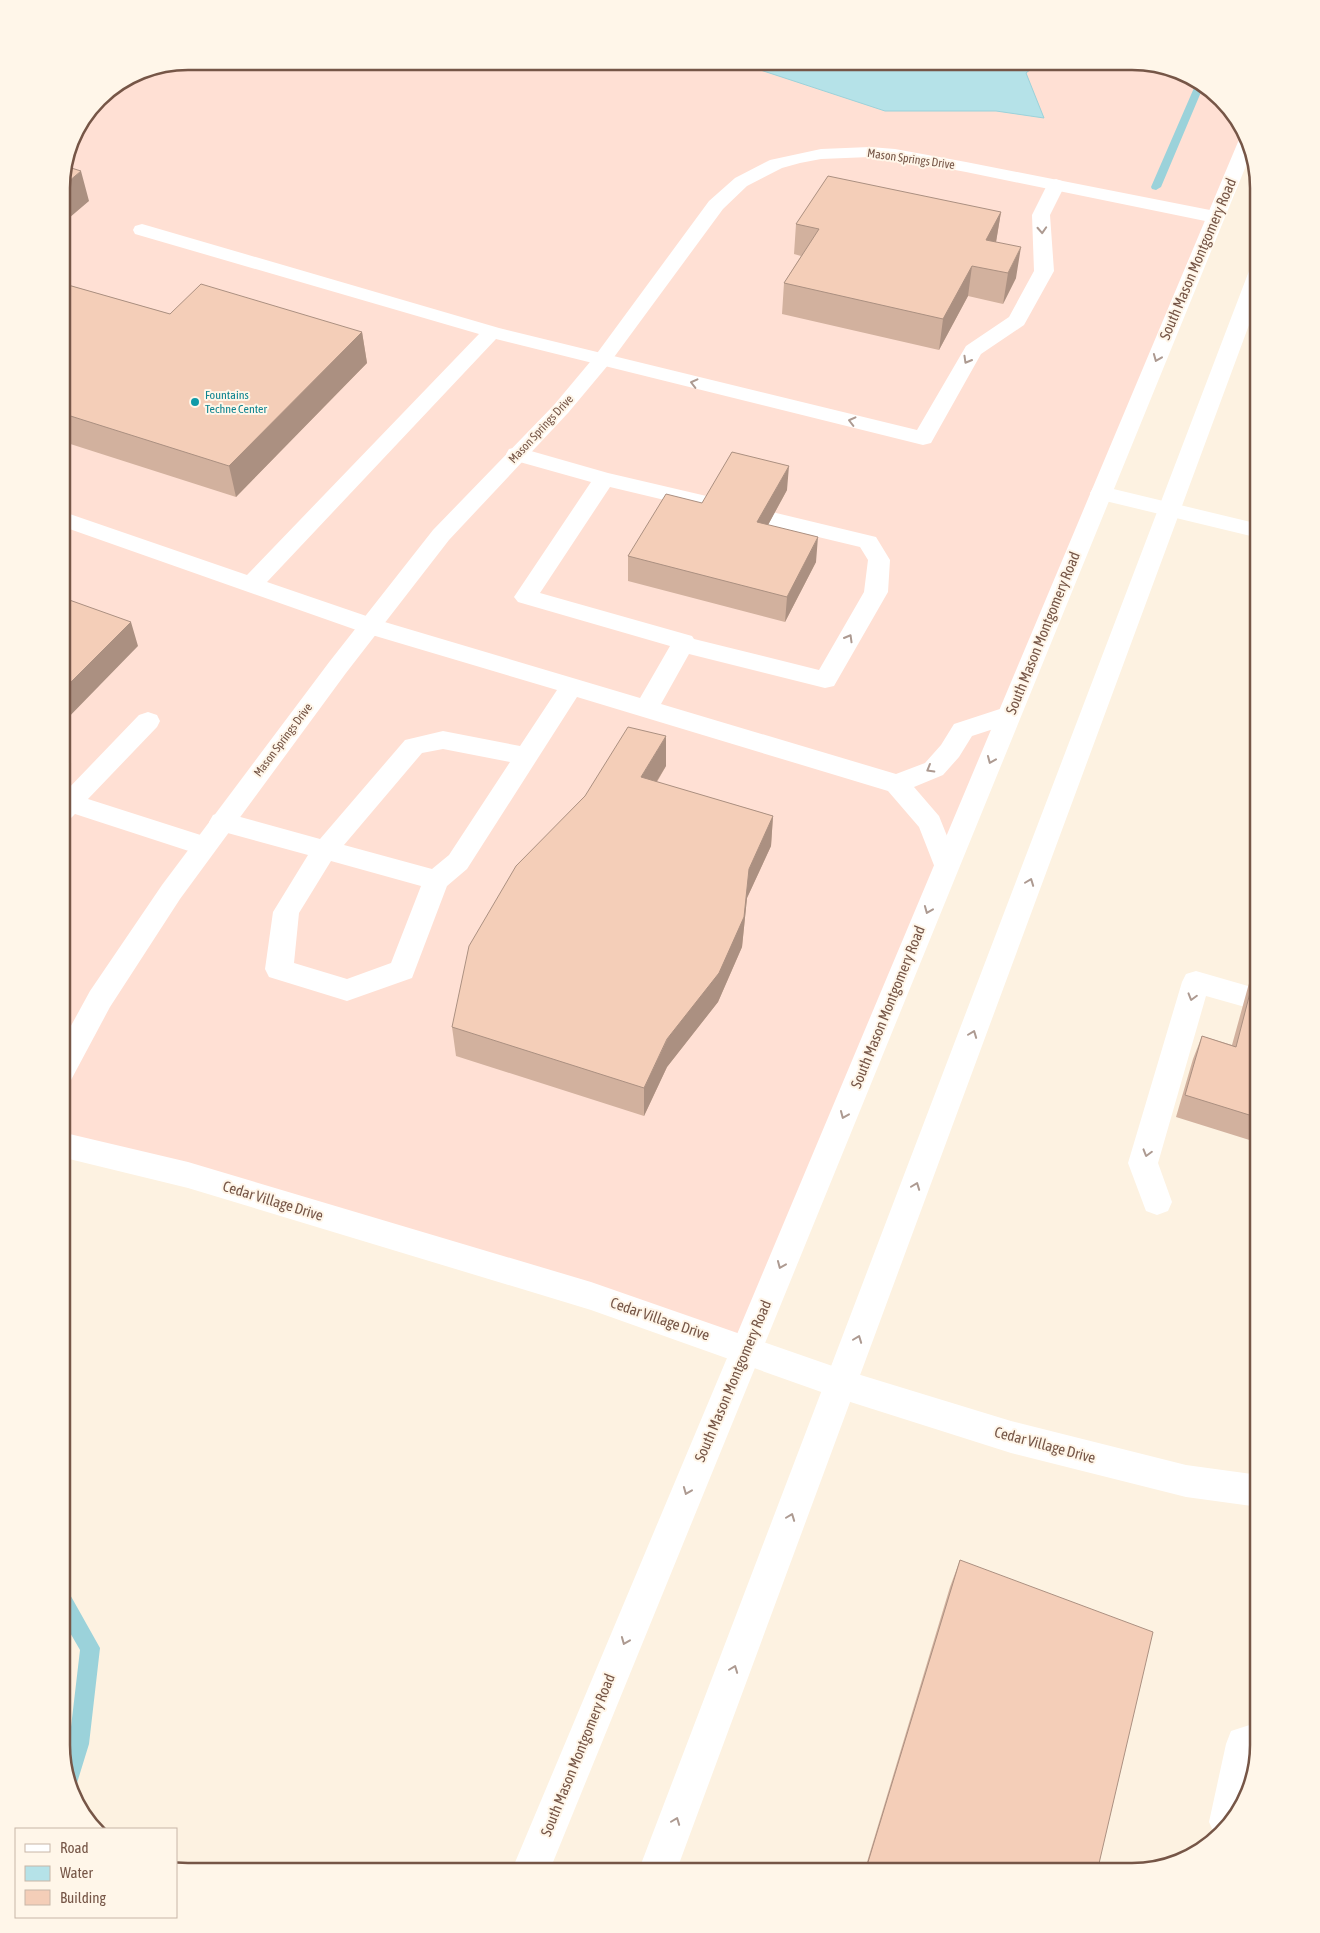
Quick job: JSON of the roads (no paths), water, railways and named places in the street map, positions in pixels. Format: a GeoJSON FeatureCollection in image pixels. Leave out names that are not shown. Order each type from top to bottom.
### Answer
{"type":"FeatureCollection","features":[{"type":"Feature","properties":{"kind":"main road","name":"South Mason Montgomery Road"},"geometry":{"type":"LineString","coordinates":[[534,1863],[1244,150]]}},
{"type":"Feature","properties":{"kind":"main road","name":"Mason Springs Drive"},"geometry":{"type":"LineString","coordinates":[[70,1055],[100,999],[171,892],[370,626],[442,535],[561,409],[602,360],[716,205],[741,182],[776,164],[820,154],[870,152],[895,154],[957,165],[1215,217]]}},
{"type":"Feature","properties":{"kind":"main road"},"geometry":{"type":"LineString","coordinates":[[142,230],[492,332],[923,438],[973,350],[1017,321],[1044,271],[1041,214],[1056,185]]}},
{"type":"Feature","properties":{"kind":"main road"},"geometry":{"type":"LineString","coordinates":[[660,1863],[1250,295]]}},
{"type":"Feature","properties":{"kind":"main road"},"geometry":{"type":"LineString","coordinates":[[252,584],[492,332]]}},
{"type":"Feature","properties":{"kind":"main road"},"geometry":{"type":"LineString","coordinates":[[517,454],[604,478],[715,505]]}},
{"type":"Feature","properties":{"kind":"main road"},"geometry":{"type":"LineString","coordinates":[[604,478],[526,597],[684,642],[684,644],[825,680],[876,592],[879,560],[868,542],[772,519]]}},
{"type":"Feature","properties":{"kind":"main road"},"geometry":{"type":"LineString","coordinates":[[1101,493],[1250,529]]}},
{"type":"Feature","properties":{"kind":"main road"},"geometry":{"type":"LineString","coordinates":[[70,521],[370,626],[897,784],[930,823],[946,866]]}},
{"type":"Feature","properties":{"kind":"main road"},"geometry":{"type":"LineString","coordinates":[[646,709],[684,644]]}},
{"type":"Feature","properties":{"kind":"main road"},"geometry":{"type":"LineString","coordinates":[[526,756],[443,740],[414,746],[325,850],[286,912],[279,968],[347,990],[402,970],[436,880],[458,862],[572,686]]}},
{"type":"Feature","properties":{"kind":"main road"},"geometry":{"type":"LineString","coordinates":[[897,784],[934,768],[950,751],[963,730],[1009,715]]}},
{"type":"Feature","properties":{"kind":"main road"},"geometry":{"type":"LineString","coordinates":[[70,799],[148,721]]}},
{"type":"Feature","properties":{"kind":"main road"},"geometry":{"type":"LineString","coordinates":[[70,807],[204,846]]}},
{"type":"Feature","properties":{"kind":"main road"},"geometry":{"type":"LineString","coordinates":[[222,822],[436,880]]}},
{"type":"Feature","properties":{"kind":"main road"},"geometry":{"type":"LineString","coordinates":[[1157,1202],[1144,1164],[1196,982],[1245,996]]}},
{"type":"Feature","properties":{"kind":"main road","name":"Cedar Village Drive"},"geometry":{"type":"LineString","coordinates":[[70,1146],[197,1178],[591,1296],[841,1384],[1020,1439],[1186,1481],[1250,1490]]}},
{"type":"Feature","properties":{"kind":"main road"},"geometry":{"type":"LineString","coordinates":[[1231,1810],[1244,1744],[1250,1742]]}},
{"type":"Feature","properties":{"kind":"water"},"geometry":{"type":"Polygon","coordinates":[[[760,70],[1030,70],[1026,73],[1044,118],[996,111],[885,111],[760,70]]]}},
{"type":"Feature","properties":{"kind":"waterway"},"geometry":{"type":"LineString","coordinates":[[1156,187],[1198,90]]}},
{"type":"Feature","properties":{"kind":"waterway"},"geometry":{"type":"LineString","coordinates":[[70,1614],[90,1648],[79,1744],[72,1767]]}},
{"type":"Feature","properties":{"kind":"place","name":"Fountains Techne Center"},"geometry":{"type":"Point","coordinates":[195,402]}}]}
